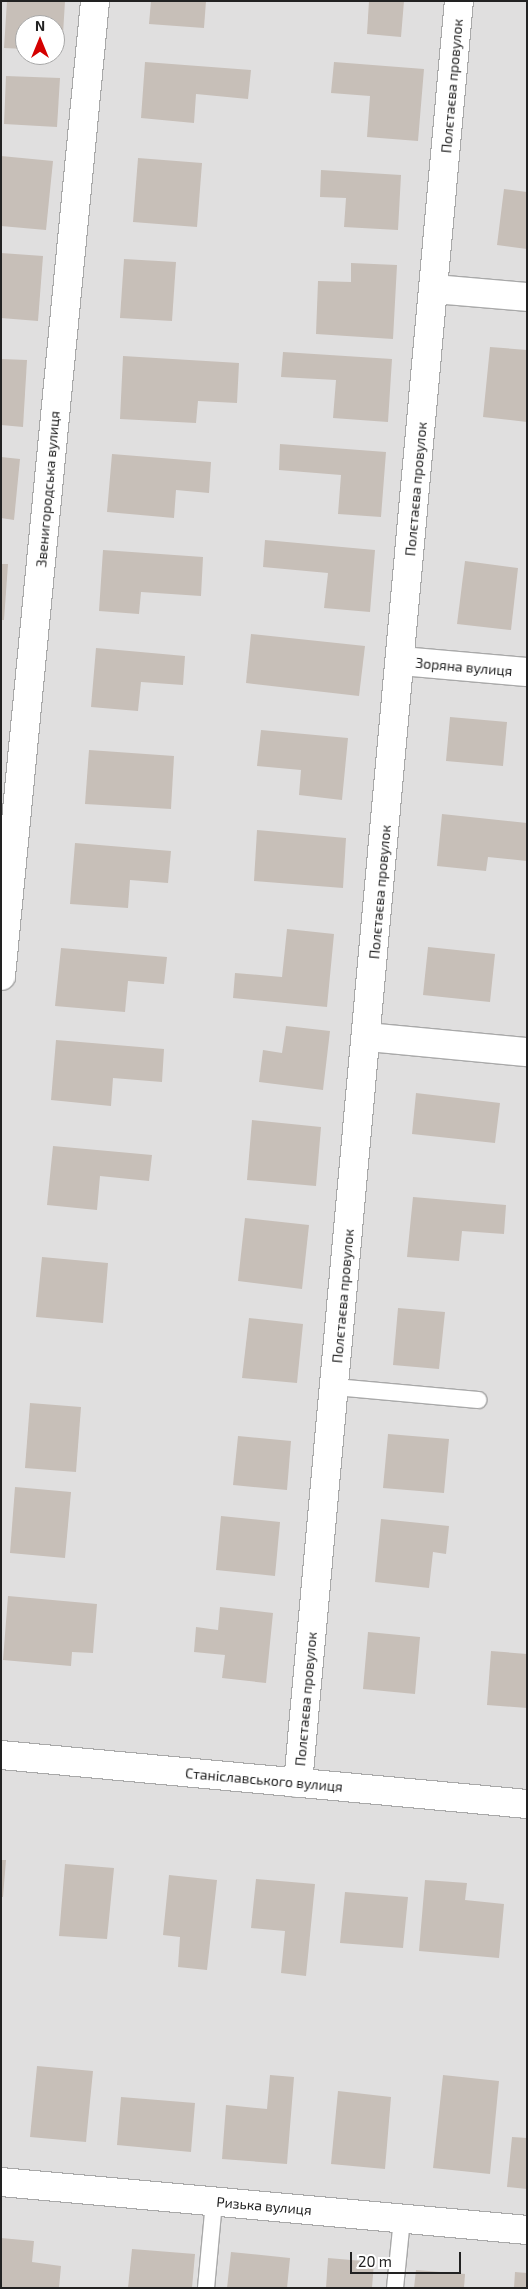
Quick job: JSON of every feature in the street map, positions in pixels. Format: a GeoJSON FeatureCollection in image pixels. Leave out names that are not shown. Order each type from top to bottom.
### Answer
{"type":"FeatureCollection","features":[{"type":"Feature","properties":{"kind":"street","name":"Звенигородська вулиця"},"geometry":{"type":"LineString","coordinates":[[1,976],[95,1]]}},
{"type":"Feature","properties":{"kind":"street","name":"Полєтаєва провулок"},"geometry":{"type":"LineString","coordinates":[[298,1784],[460,1]]}},
{"type":"Feature","properties":{"kind":"street"},"geometry":{"type":"LineString","coordinates":[[434,289],[527,297]]}},
{"type":"Feature","properties":{"kind":"street","name":"Зоряна вулиця"},"geometry":{"type":"LineString","coordinates":[[401,661],[527,672]]}},
{"type":"Feature","properties":{"kind":"street"},"geometry":{"type":"LineString","coordinates":[[367,1037],[527,1052]]}},
{"type":"Feature","properties":{"kind":"street","name":"Станіславського вулиця"},"geometry":{"type":"LineString","coordinates":[[1,1755],[527,1804]]}},
{"type":"Feature","properties":{"kind":"street","name":"Ризька вулиця"},"geometry":{"type":"LineString","coordinates":[[1,2182],[527,2230]]}},
{"type":"Feature","properties":{"kind":"lane"},"geometry":{"type":"LineString","coordinates":[[335,1387],[478,1400]]}},
{"type":"Feature","properties":{"kind":"lane"},"geometry":{"type":"LineString","coordinates":[[206,2288],[214,2202]]}},
{"type":"Feature","properties":{"kind":"lane"},"geometry":{"type":"LineString","coordinates":[[395,2288],[402,2219]]}},
{"type":"Feature","properties":{"kind":"shaded area"},"geometry":{"type":"Polygon","coordinates":[[[1,1],[527,1],[527,2288],[1,2288],[1,1]]]}},
{"type":"Feature","properties":{"kind":"building"},"geometry":{"type":"Polygon","coordinates":[[[7,1],[65,1],[64,15],[15,15],[15,49],[4,48],[7,1]]]}},
{"type":"Feature","properties":{"kind":"building"},"geometry":{"type":"Polygon","coordinates":[[[151,1],[206,1],[204,28],[149,24],[151,1]]]}},
{"type":"Feature","properties":{"kind":"building"},"geometry":{"type":"Polygon","coordinates":[[[369,1],[404,1],[401,37],[367,34],[369,1]]]}},
{"type":"Feature","properties":{"kind":"building"},"geometry":{"type":"Polygon","coordinates":[[[145,62],[251,70],[248,99],[196,94],[194,123],[141,118],[145,62]]]}},
{"type":"Feature","properties":{"kind":"building"},"geometry":{"type":"Polygon","coordinates":[[[334,62],[424,69],[418,141],[367,137],[370,96],[331,93],[334,62]]]}},
{"type":"Feature","properties":{"kind":"building"},"geometry":{"type":"Polygon","coordinates":[[[6,76],[60,78],[57,127],[4,124],[6,76]]]}},
{"type":"Feature","properties":{"kind":"building"},"geometry":{"type":"Polygon","coordinates":[[[1,156],[53,161],[46,230],[1,226],[1,156]]]}},
{"type":"Feature","properties":{"kind":"building"},"geometry":{"type":"Polygon","coordinates":[[[138,158],[202,163],[197,227],[133,222],[138,158]]]}},
{"type":"Feature","properties":{"kind":"building"},"geometry":{"type":"Polygon","coordinates":[[[321,170],[401,175],[398,230],[344,227],[346,198],[320,197],[321,170]]]}},
{"type":"Feature","properties":{"kind":"building"},"geometry":{"type":"Polygon","coordinates":[[[504,189],[527,192],[527,249],[497,245],[504,189]]]}},
{"type":"Feature","properties":{"kind":"building"},"geometry":{"type":"Polygon","coordinates":[[[1,253],[43,256],[38,321],[1,318],[1,253]]]}},
{"type":"Feature","properties":{"kind":"building"},"geometry":{"type":"Polygon","coordinates":[[[124,259],[176,262],[172,321],[120,318],[124,259]]]}},
{"type":"Feature","properties":{"kind":"building"},"geometry":{"type":"Polygon","coordinates":[[[351,263],[397,265],[393,339],[316,334],[318,281],[351,282],[351,263]]]}},
{"type":"Feature","properties":{"kind":"building"},"geometry":{"type":"Polygon","coordinates":[[[490,347],[527,350],[527,422],[483,417],[490,347]]]}},
{"type":"Feature","properties":{"kind":"building"},"geometry":{"type":"Polygon","coordinates":[[[283,352],[392,359],[388,422],[333,418],[336,380],[281,377],[283,352]]]}},
{"type":"Feature","properties":{"kind":"building"},"geometry":{"type":"Polygon","coordinates":[[[123,356],[239,363],[237,403],[198,401],[196,423],[120,419],[123,356]]]}},
{"type":"Feature","properties":{"kind":"building"},"geometry":{"type":"Polygon","coordinates":[[[1,359],[27,360],[23,427],[1,425],[1,359]]]}},
{"type":"Feature","properties":{"kind":"building"},"geometry":{"type":"Polygon","coordinates":[[[280,444],[386,452],[381,517],[338,514],[341,475],[279,470],[280,444]]]}},
{"type":"Feature","properties":{"kind":"building"},"geometry":{"type":"Polygon","coordinates":[[[112,454],[211,462],[209,493],[176,490],[174,518],[107,512],[112,454]]]}},
{"type":"Feature","properties":{"kind":"building"},"geometry":{"type":"Polygon","coordinates":[[[1,457],[20,459],[14,520],[1,518],[1,457]]]}},
{"type":"Feature","properties":{"kind":"building"},"geometry":{"type":"Polygon","coordinates":[[[265,540],[375,550],[370,612],[324,608],[328,573],[263,567],[265,540]]]}},
{"type":"Feature","properties":{"kind":"building"},"geometry":{"type":"Polygon","coordinates":[[[103,550],[203,557],[201,596],[141,592],[139,614],[99,611],[103,550]]]}},
{"type":"Feature","properties":{"kind":"building"},"geometry":{"type":"Polygon","coordinates":[[[465,561],[518,568],[511,630],[457,624],[465,561]]]}},
{"type":"Feature","properties":{"kind":"building"},"geometry":{"type":"Polygon","coordinates":[[[1,564],[8,564],[4,620],[1,620],[1,564]]]}},
{"type":"Feature","properties":{"kind":"building"},"geometry":{"type":"Polygon","coordinates":[[[251,634],[365,646],[359,696],[246,683],[251,634]]]}},
{"type":"Feature","properties":{"kind":"building"},"geometry":{"type":"Polygon","coordinates":[[[96,648],[185,656],[183,685],[141,682],[138,711],[91,707],[96,648]]]}},
{"type":"Feature","properties":{"kind":"building"},"geometry":{"type":"Polygon","coordinates":[[[450,717],[507,722],[503,766],[446,761],[450,717]]]}},
{"type":"Feature","properties":{"kind":"building"},"geometry":{"type":"Polygon","coordinates":[[[261,730],[348,738],[342,800],[299,795],[301,770],[257,766],[261,730]]]}},
{"type":"Feature","properties":{"kind":"building"},"geometry":{"type":"Polygon","coordinates":[[[89,750],[174,756],[171,809],[85,804],[89,750]]]}},
{"type":"Feature","properties":{"kind":"building"},"geometry":{"type":"Polygon","coordinates":[[[442,814],[527,823],[527,861],[488,857],[486,871],[437,866],[442,814]]]}},
{"type":"Feature","properties":{"kind":"building"},"geometry":{"type":"Polygon","coordinates":[[[257,830],[346,838],[343,888],[254,881],[257,830]]]}},
{"type":"Feature","properties":{"kind":"building"},"geometry":{"type":"Polygon","coordinates":[[[75,843],[171,851],[168,883],[130,880],[128,908],[70,904],[75,843]]]}},
{"type":"Feature","properties":{"kind":"building"},"geometry":{"type":"Polygon","coordinates":[[[287,929],[334,934],[327,1007],[233,998],[235,973],[282,977],[287,929]]]}},
{"type":"Feature","properties":{"kind":"building"},"geometry":{"type":"Polygon","coordinates":[[[428,947],[495,954],[490,1002],[423,995],[428,947]]]}},
{"type":"Feature","properties":{"kind":"building"},"geometry":{"type":"Polygon","coordinates":[[[61,948],[167,957],[164,984],[128,981],[125,1012],[55,1006],[61,948]]]}},
{"type":"Feature","properties":{"kind":"building"},"geometry":{"type":"Polygon","coordinates":[[[286,1026],[330,1031],[323,1090],[259,1082],[263,1050],[282,1053],[286,1026]]]}},
{"type":"Feature","properties":{"kind":"building"},"geometry":{"type":"Polygon","coordinates":[[[56,1040],[164,1049],[162,1082],[113,1078],[111,1106],[51,1100],[56,1040]]]}},
{"type":"Feature","properties":{"kind":"building"},"geometry":{"type":"Polygon","coordinates":[[[416,1093],[500,1103],[495,1143],[412,1134],[416,1093]]]}},
{"type":"Feature","properties":{"kind":"building"},"geometry":{"type":"Polygon","coordinates":[[[252,1120],[321,1127],[316,1186],[247,1180],[252,1120]]]}},
{"type":"Feature","properties":{"kind":"building"},"geometry":{"type":"Polygon","coordinates":[[[53,1146],[152,1155],[149,1181],[100,1176],[97,1210],[47,1205],[53,1146]]]}},
{"type":"Feature","properties":{"kind":"building"},"geometry":{"type":"Polygon","coordinates":[[[413,1197],[506,1205],[504,1234],[462,1231],[459,1261],[407,1257],[413,1197]]]}},
{"type":"Feature","properties":{"kind":"building"},"geometry":{"type":"Polygon","coordinates":[[[245,1218],[309,1225],[302,1289],[238,1281],[245,1218]]]}},
{"type":"Feature","properties":{"kind":"building"},"geometry":{"type":"Polygon","coordinates":[[[42,1257],[108,1263],[103,1323],[36,1317],[42,1257]]]}},
{"type":"Feature","properties":{"kind":"building"},"geometry":{"type":"Polygon","coordinates":[[[398,1308],[445,1312],[439,1369],[393,1365],[398,1308]]]}},
{"type":"Feature","properties":{"kind":"building"},"geometry":{"type":"Polygon","coordinates":[[[249,1318],[303,1324],[297,1383],[242,1378],[249,1318]]]}},
{"type":"Feature","properties":{"kind":"building"},"geometry":{"type":"Polygon","coordinates":[[[30,1403],[81,1407],[76,1472],[25,1468],[30,1403]]]}},
{"type":"Feature","properties":{"kind":"building"},"geometry":{"type":"Polygon","coordinates":[[[388,1434],[449,1439],[444,1493],[383,1488],[388,1434]]]}},
{"type":"Feature","properties":{"kind":"building"},"geometry":{"type":"Polygon","coordinates":[[[238,1436],[291,1441],[287,1490],[233,1485],[238,1436]]]}},
{"type":"Feature","properties":{"kind":"building"},"geometry":{"type":"Polygon","coordinates":[[[15,1487],[71,1492],[65,1558],[10,1553],[15,1487]]]}},
{"type":"Feature","properties":{"kind":"building"},"geometry":{"type":"Polygon","coordinates":[[[221,1516],[280,1522],[275,1576],[216,1570],[221,1516]]]}},
{"type":"Feature","properties":{"kind":"building"},"geometry":{"type":"Polygon","coordinates":[[[381,1519],[449,1526],[446,1554],[433,1552],[429,1588],[375,1582],[381,1519]]]}},
{"type":"Feature","properties":{"kind":"building"},"geometry":{"type":"Polygon","coordinates":[[[8,1596],[97,1604],[93,1653],[72,1652],[71,1666],[3,1660],[8,1596]]]}},
{"type":"Feature","properties":{"kind":"building"},"geometry":{"type":"Polygon","coordinates":[[[220,1607],[273,1613],[266,1683],[222,1678],[225,1655],[194,1652],[196,1627],[218,1630],[220,1607]]]}},
{"type":"Feature","properties":{"kind":"building"},"geometry":{"type":"Polygon","coordinates":[[[368,1632],[420,1637],[415,1694],[363,1689],[368,1632]]]}},
{"type":"Feature","properties":{"kind":"building"},"geometry":{"type":"Polygon","coordinates":[[[491,1651],[527,1654],[527,1708],[487,1705],[491,1651]]]}},
{"type":"Feature","properties":{"kind":"building"},"geometry":{"type":"Polygon","coordinates":[[[1,1860],[6,1860],[3,1897],[1,1897],[1,1860]]]}},
{"type":"Feature","properties":{"kind":"building"},"geometry":{"type":"Polygon","coordinates":[[[65,1864],[114,1868],[107,1939],[59,1936],[65,1864]]]}},
{"type":"Feature","properties":{"kind":"building"},"geometry":{"type":"Polygon","coordinates":[[[169,1875],[217,1880],[207,1970],[178,1967],[180,1937],[163,1935],[169,1875]]]}},
{"type":"Feature","properties":{"kind":"building"},"geometry":{"type":"Polygon","coordinates":[[[256,1879],[315,1884],[306,1976],[281,1973],[285,1931],[251,1928],[256,1879]]]}},
{"type":"Feature","properties":{"kind":"building"},"geometry":{"type":"Polygon","coordinates":[[[425,1880],[467,1883],[465,1900],[504,1904],[499,1958],[419,1951],[425,1880]]]}},
{"type":"Feature","properties":{"kind":"building"},"geometry":{"type":"Polygon","coordinates":[[[345,1892],[408,1897],[403,1948],[340,1943],[345,1892]]]}},
{"type":"Feature","properties":{"kind":"building"},"geometry":{"type":"Polygon","coordinates":[[[37,2066],[93,2071],[86,2142],[30,2137],[37,2066]]]}},
{"type":"Feature","properties":{"kind":"building"},"geometry":{"type":"Polygon","coordinates":[[[270,2075],[294,2077],[287,2164],[222,2159],[226,2105],[267,2109],[270,2075]]]}},
{"type":"Feature","properties":{"kind":"building"},"geometry":{"type":"Polygon","coordinates":[[[443,2075],[499,2081],[490,2174],[433,2168],[443,2075]]]}},
{"type":"Feature","properties":{"kind":"building"},"geometry":{"type":"Polygon","coordinates":[[[338,2091],[391,2097],[385,2169],[331,2164],[338,2091]]]}},
{"type":"Feature","properties":{"kind":"building"},"geometry":{"type":"Polygon","coordinates":[[[121,2097],[195,2103],[191,2152],[117,2145],[121,2097]]]}},
{"type":"Feature","properties":{"kind":"building"},"geometry":{"type":"Polygon","coordinates":[[[512,2137],[527,2138],[527,2189],[507,2187],[512,2137]]]}},
{"type":"Feature","properties":{"kind":"building"},"geometry":{"type":"Polygon","coordinates":[[[1,2238],[34,2241],[32,2262],[61,2266],[59,2288],[1,2287],[1,2238]]]}},
{"type":"Feature","properties":{"kind":"building"},"geometry":{"type":"Polygon","coordinates":[[[132,2249],[195,2254],[192,2288],[128,2288],[132,2249]]]}},
{"type":"Feature","properties":{"kind":"building"},"geometry":{"type":"Polygon","coordinates":[[[231,2252],[290,2258],[287,2288],[227,2288],[231,2252]]]}},
{"type":"Feature","properties":{"kind":"building"},"geometry":{"type":"Polygon","coordinates":[[[328,2258],[374,2262],[372,2288],[326,2288],[328,2258]]]}},
{"type":"Feature","properties":{"kind":"building"},"geometry":{"type":"Polygon","coordinates":[[[416,2270],[465,2274],[464,2288],[414,2288],[416,2270]]]}},
{"type":"Feature","properties":{"kind":"building"},"geometry":{"type":"Polygon","coordinates":[[[515,2272],[527,2273],[527,2288],[514,2288],[515,2272]]]}}]}
